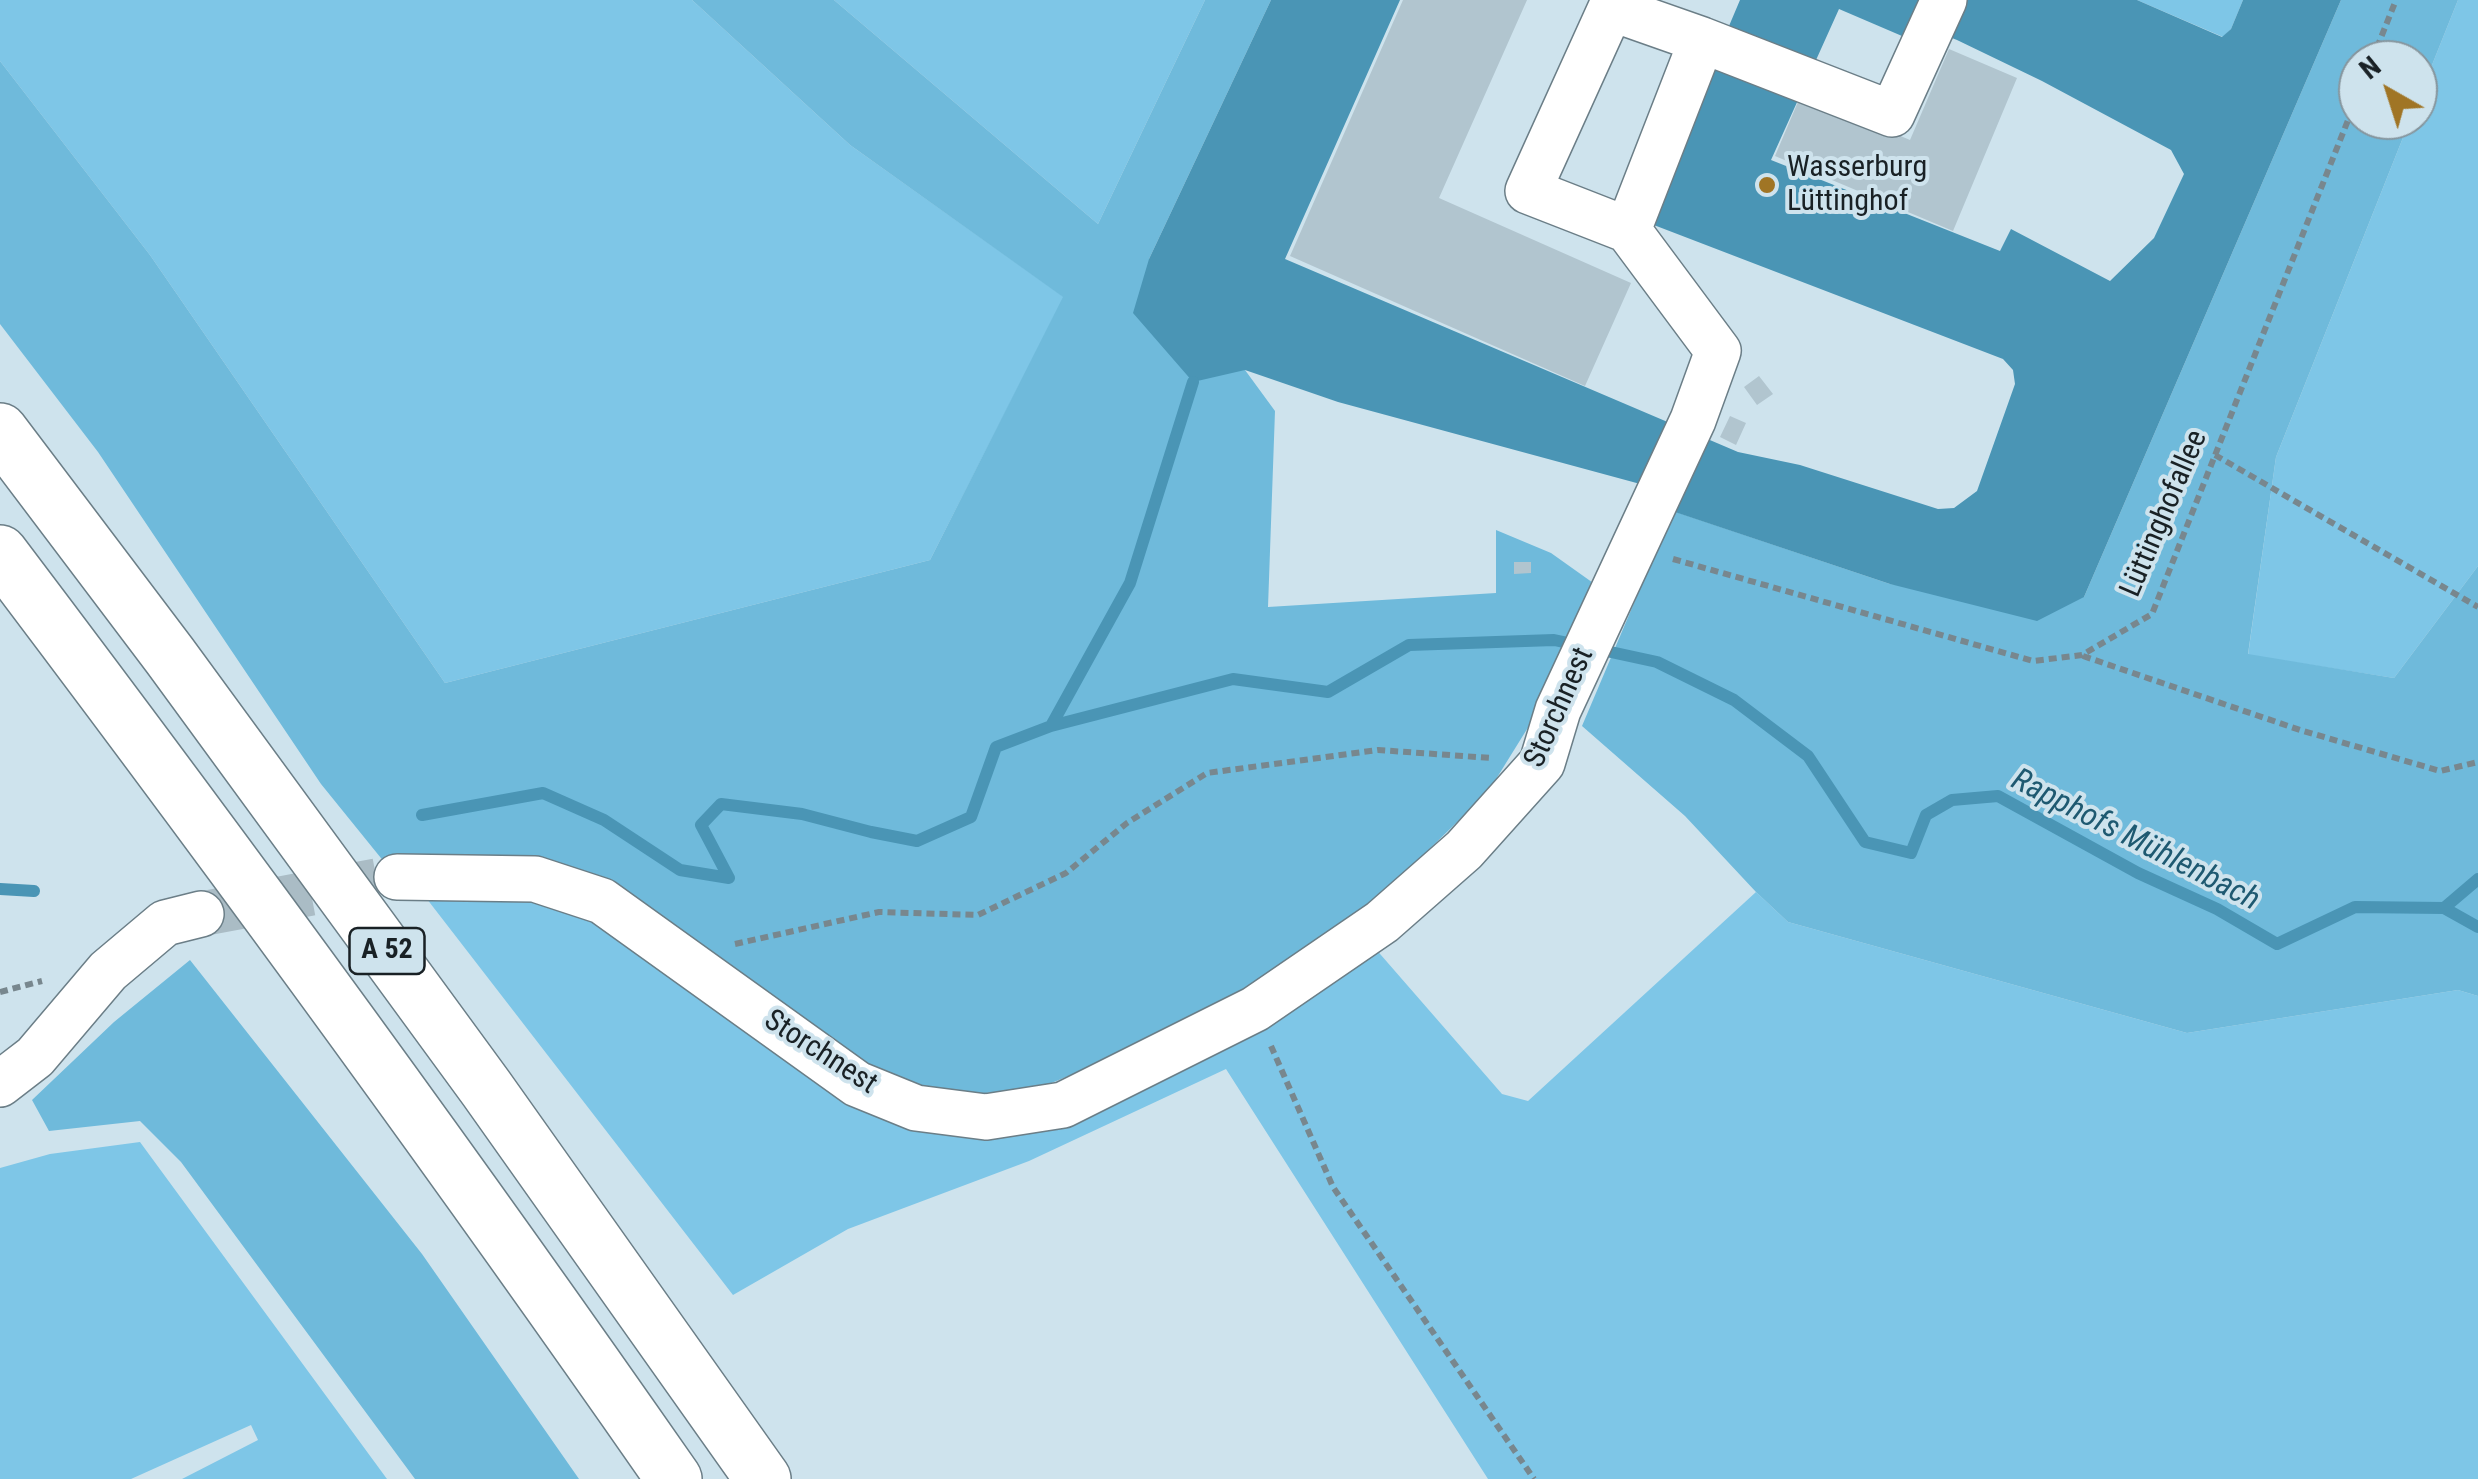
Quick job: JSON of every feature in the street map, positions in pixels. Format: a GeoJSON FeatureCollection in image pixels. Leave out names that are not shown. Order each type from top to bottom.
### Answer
{"type":"FeatureCollection","features":[{"type":"Feature","properties":{"kind":"highway","name":"A 52"},"geometry":{"type":"LineString","coordinates":[[0,431],[486,1088],[764,1479]]}},
{"type":"Feature","properties":{"kind":"highway","name":"A 52"},"geometry":{"type":"LineString","coordinates":[[0,553],[537,1282],[674,1479]]}},
{"type":"Feature","properties":{"kind":"street"},"geometry":{"type":"LineString","coordinates":[[1706,42],[1628,230],[1528,191],[1611,8],[1706,42],[1892,114],[1939,14]]}},
{"type":"Feature","properties":{"kind":"street","name":"Storchnest"},"geometry":{"type":"LineString","coordinates":[[397,876],[536,879],[602,901],[857,1084],[916,1108],[986,1117],[1062,1105],[1255,1009],[1382,922],[1464,850],[1542,763],[1558,710],[1693,420],[1718,351],[1628,230]]}},
{"type":"Feature","properties":{"kind":"street"},"geometry":{"type":"LineString","coordinates":[[0,1084],[35,1056],[108,972],[165,923],[201,914]]}},
{"type":"Feature","properties":{"kind":"path"},"geometry":{"type":"LineString","coordinates":[[2380,40],[2396,0]]}},
{"type":"Feature","properties":{"kind":"path","name":"Lüttinghofallee"},"geometry":{"type":"LineString","coordinates":[[1632,551],[2033,661],[2082,655],[2152,614],[2340,140]]}},
{"type":"Feature","properties":{"kind":"path"},"geometry":{"type":"LineString","coordinates":[[2215,455],[2478,607]]}},
{"type":"Feature","properties":{"kind":"path"},"geometry":{"type":"LineString","coordinates":[[2082,655],[2300,730],[2440,770],[2478,762]]}},
{"type":"Feature","properties":{"kind":"path"},"geometry":{"type":"LineString","coordinates":[[680,956],[879,912],[978,915],[1066,872],[1127,823],[1207,773],[1378,750],[1542,763]]}},
{"type":"Feature","properties":{"kind":"path"},"geometry":{"type":"LineString","coordinates":[[1255,1009],[1333,1187],[1534,1479]]}},
{"type":"Feature","properties":{"kind":"shaded area"},"geometry":{"type":"Polygon","coordinates":[[[0,0],[692,0],[850,145],[1064,297],[930,560],[445,683],[150,255],[0,61],[0,0]]]}},
{"type":"Feature","properties":{"kind":"shaded area"},"geometry":{"type":"Polygon","coordinates":[[[692,0],[834,0],[1098,224],[1205,0],[1271,0],[1149,259],[1245,370],[1275,411],[1268,607],[1496,593],[1496,530],[1551,553],[1596,585],[1537,713],[1488,792],[1377,900],[1196,1023],[1037,1089],[959,1095],[876,1075],[605,882],[389,868],[321,784],[98,452],[0,324],[0,61],[150,255],[445,683],[930,560],[1063,297],[850,145],[692,0]]]}},
{"type":"Feature","properties":{"kind":"shaded area"},"geometry":{"type":"Polygon","coordinates":[[[834,0],[1205,0],[1098,224],[834,0]]]}},
{"type":"Feature","properties":{"kind":"shaded area"},"geometry":{"type":"Polygon","coordinates":[[[1271,0],[1400,0],[1285,259],[1738,452],[1800,465],[1938,509],[1954,508],[1977,491],[2015,384],[2013,370],[2003,359],[1646,222],[1740,0],[2137,0],[2222,37],[2231,29],[2243,0],[2341,0],[2084,597],[2037,621],[1890,584],[1651,504],[1655,488],[1338,402],[1245,370],[1193,382],[1133,313],[1149,259],[1271,0]],[[1839,9],[1771,160],[2000,251],[2011,229],[2110,281],[2154,238],[2184,174],[2171,150],[1957,40],[1916,24],[1909,39],[1839,9]]]}},
{"type":"Feature","properties":{"kind":"shaded area"},"geometry":{"type":"Polygon","coordinates":[[[2137,0],[2243,0],[2231,29],[2223,37],[2137,0]]]}},
{"type":"Feature","properties":{"kind":"shaded area"},"geometry":{"type":"Polygon","coordinates":[[[2341,0],[2458,0],[2438,50],[2438,40],[2338,40],[2338,140],[2402,140],[2276,457],[2248,654],[2394,678],[2478,566],[2478,996],[2458,990],[2187,1033],[1788,922],[1685,816],[1582,726],[1673,511],[1890,584],[2084,597],[2341,0]]]}},
{"type":"Feature","properties":{"kind":"shaded area"},"geometry":{"type":"Polygon","coordinates":[[[2458,0],[2478,0],[2478,566],[2394,678],[2248,655],[2276,457],[2402,140],[2438,140],[2438,50],[2458,0]]]}},
{"type":"Feature","properties":{"kind":"shaded area"},"geometry":{"type":"Polygon","coordinates":[[[477,889],[593,914],[970,1132],[1374,947],[1502,1094],[1528,1101],[1756,892],[1788,922],[2187,1033],[2458,990],[2478,996],[2478,1479],[1488,1479],[1226,1069],[1029,1161],[848,1229],[733,1295],[420,890],[477,889]]]}},
{"type":"Feature","properties":{"kind":"shaded area"},"geometry":{"type":"Polygon","coordinates":[[[190,960],[422,1254],[579,1479],[415,1479],[181,1162],[140,1121],[49,1131],[32,1100],[114,1022],[190,960]]]}},
{"type":"Feature","properties":{"kind":"shaded area"},"geometry":{"type":"Polygon","coordinates":[[[140,1142],[387,1479],[182,1479],[258,1440],[251,1425],[131,1479],[0,1479],[0,1168],[50,1154],[140,1142]]]}},
{"type":"Feature","properties":{"kind":"building"},"geometry":{"type":"Polygon","coordinates":[[[1403,0],[1527,0],[1439,198],[1631,283],[1585,386],[1290,256],[1403,0]]]}},
{"type":"Feature","properties":{"kind":"building"},"geometry":{"type":"Polygon","coordinates":[[[1949,49],[2017,78],[1953,231],[1775,156],[1803,90],[1910,140],[1949,49]]]}},
{"type":"Feature","properties":{"kind":"building"},"geometry":{"type":"Polygon","coordinates":[[[1759,376],[1773,394],[1757,405],[1744,387],[1759,376]]]}},
{"type":"Feature","properties":{"kind":"building"},"geometry":{"type":"Polygon","coordinates":[[[1730,416],[1746,423],[1736,445],[1720,437],[1730,416]]]}},
{"type":"Feature","properties":{"kind":"building"},"geometry":{"type":"Polygon","coordinates":[[[1514,562],[1531,562],[1531,573],[1514,574],[1514,562]]]}},
{"type":"Feature","properties":{"kind":"waterway"},"geometry":{"type":"LineString","coordinates":[[1051,726],[1130,583],[1193,382]]}},
{"type":"Feature","properties":{"kind":"waterway","name":"Rapphofs Mühlenbach"},"geometry":{"type":"LineString","coordinates":[[422,815],[543,793],[604,820],[680,870],[729,878],[701,825],[721,804],[802,814],[917,841],[971,817],[996,747],[1051,726],[1233,679],[1328,692],[1409,645],[1554,640],[1578,645]]}},
{"type":"Feature","properties":{"kind":"waterway","name":"Rapphofs Mühlenbach"},"geometry":{"type":"LineString","coordinates":[[1597,649],[1657,662],[1734,700],[1808,756],[1865,842],[1911,853],[1926,815],[1952,800],[1998,796],[2277,944],[2355,907],[2444,908],[2478,927]]}},
{"type":"Feature","properties":{"kind":"waterway"},"geometry":{"type":"LineString","coordinates":[[2444,908],[2478,879]]}},
{"type":"Feature","properties":{"kind":"waterway","name":"Rapphofs Mühlenbach"},"geometry":{"type":"LineString","coordinates":[[0,889],[34,891]]}},
{"type":"Feature","properties":{"kind":"tunnel"},"geometry":{"type":"LineString","coordinates":[[201,914],[397,877]]}},
{"type":"Feature","properties":{"kind":"place","name":"Wasserburg Lüttinghof"},"geometry":{"type":"Point","coordinates":[1767,185]}}]}
